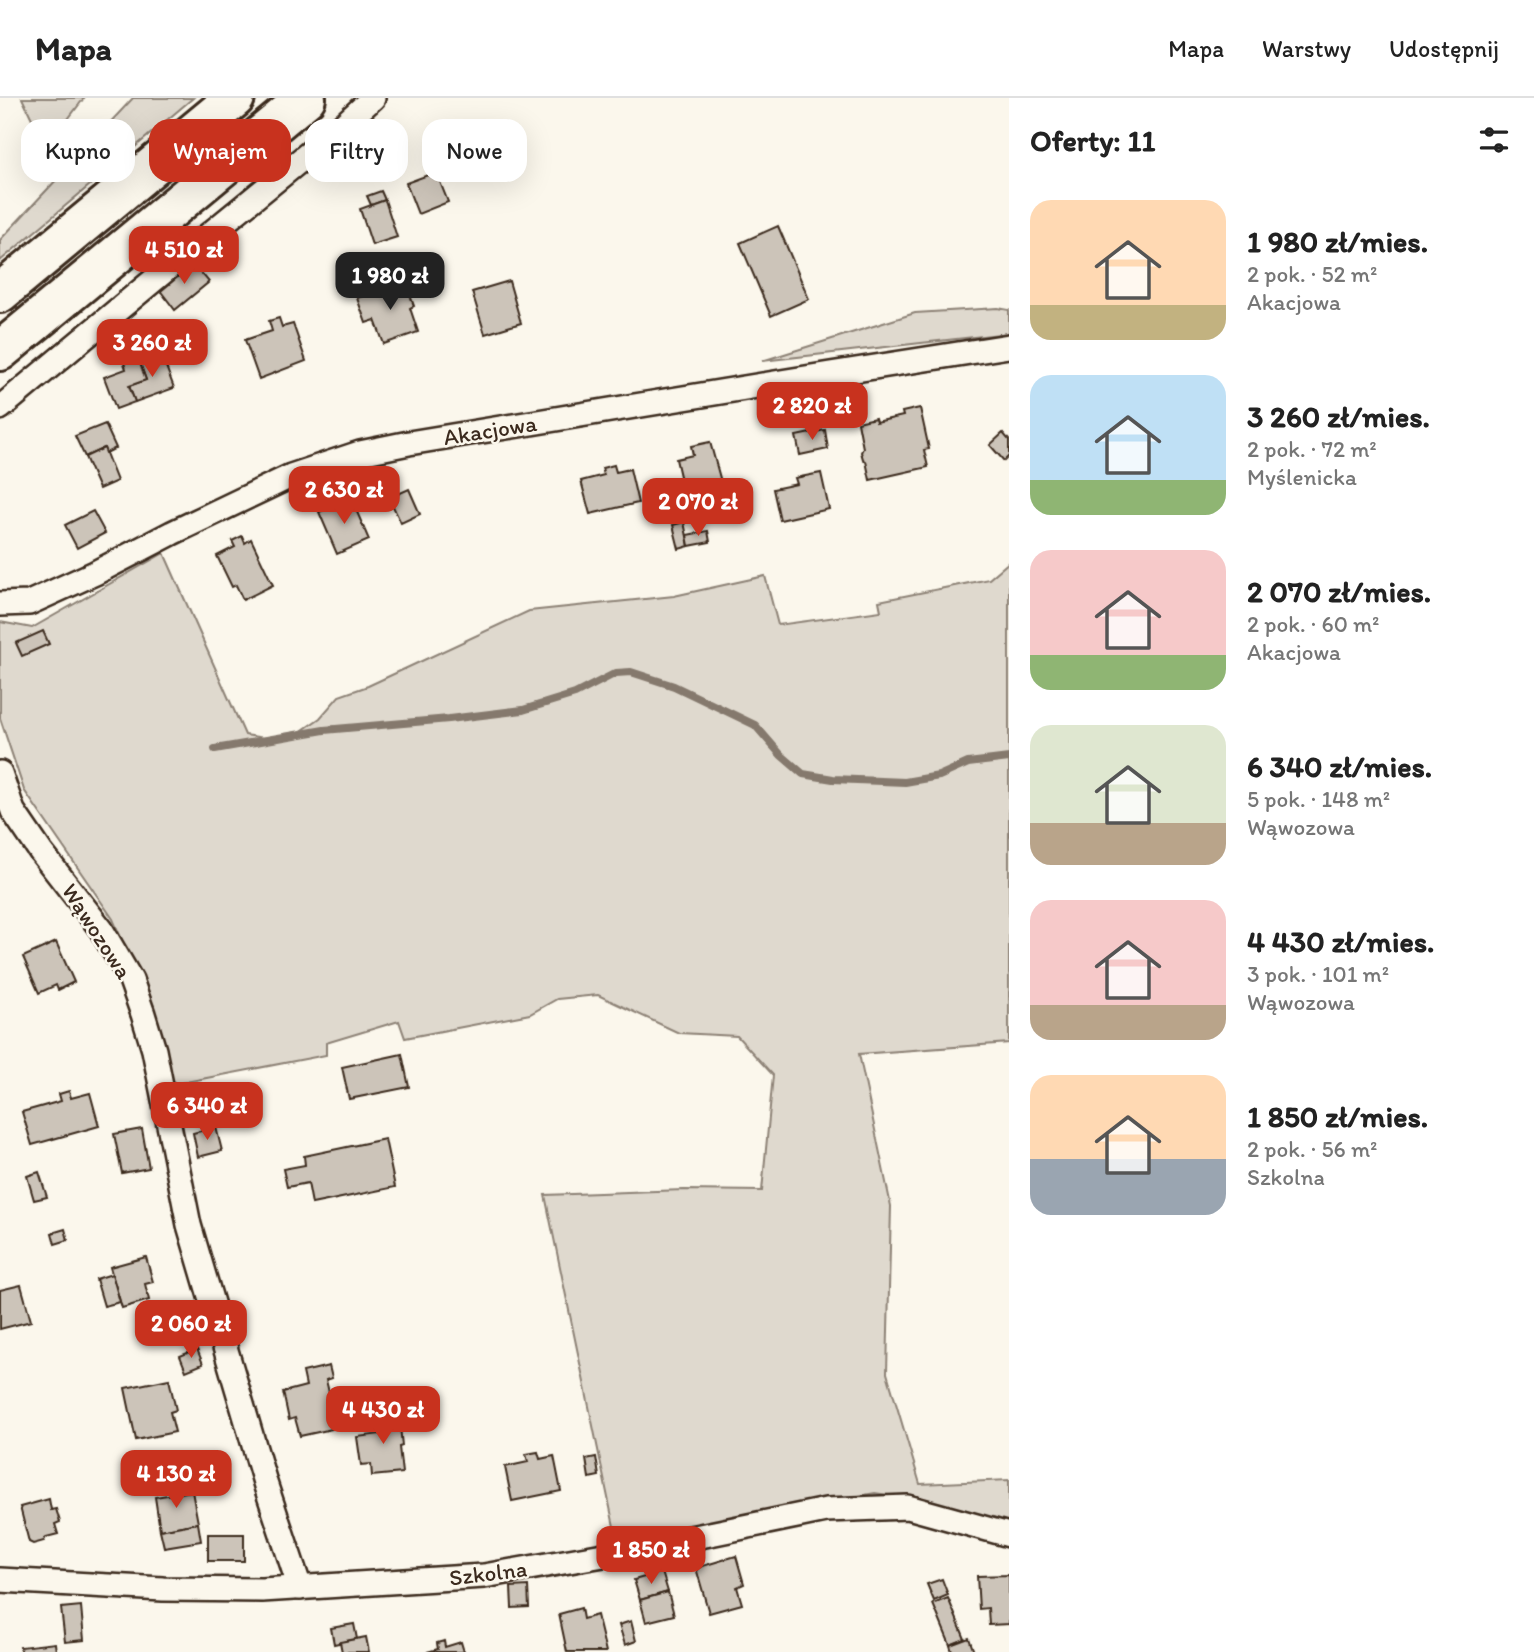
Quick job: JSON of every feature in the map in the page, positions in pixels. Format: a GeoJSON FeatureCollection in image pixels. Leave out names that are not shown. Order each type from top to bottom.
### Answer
{"type":"FeatureCollection","features":[{"type":"Feature","properties":{"kind":"highway"},"geometry":{"type":"LineString","coordinates":[[0,293],[235,98]]}},
{"type":"Feature","properties":{"kind":"highway"},"geometry":{"type":"LineString","coordinates":[[0,351],[306,98]]}},
{"type":"Feature","properties":{"kind":"street"},"geometry":{"type":"LineString","coordinates":[[0,408],[341,128],[373,98]]}},
{"type":"Feature","properties":{"kind":"street","name":"Akacjowa"},"geometry":{"type":"LineString","coordinates":[[0,604],[29,603],[291,476],[360,453],[703,394],[1009,346]]}},
{"type":"Feature","properties":{"kind":"street","name":"Wąwozowa"},"geometry":{"type":"LineString","coordinates":[[0,773],[13,811],[41,852],[87,909],[110,942],[131,980],[153,1050],[189,1225],[266,1486],[300,1588]]}},
{"type":"Feature","properties":{"kind":"street","name":"Szkolna"},"geometry":{"type":"LineString","coordinates":[[0,1580],[163,1589],[262,1590],[484,1576],[632,1550],[826,1510],[908,1507],[1009,1535]]}},
{"type":"Feature","properties":{"kind":"shaded area"},"geometry":{"type":"Polygon","coordinates":[[[22,98],[84,98],[68,119],[32,119],[22,98]]]}},
{"type":"Feature","properties":{"kind":"shaded area"},"geometry":{"type":"Polygon","coordinates":[[[133,98],[193,98],[168,119],[149,119],[149,135],[135,147],[135,119],[113,119],[133,98]]]}},
{"type":"Feature","properties":{"kind":"shaded area"},"geometry":{"type":"Polygon","coordinates":[[[54,182],[94,182],[0,261],[0,240],[54,182]]]}},
{"type":"Feature","properties":{"kind":"shaded area"},"geometry":{"type":"Polygon","coordinates":[[[998,308],[1009,310],[1009,333],[762,361],[915,313],[998,308]]]}},
{"type":"Feature","properties":{"kind":"shaded area"},"geometry":{"type":"Polygon","coordinates":[[[164,553],[245,735],[272,739],[297,734],[320,718],[339,696],[368,686],[529,611],[674,596],[765,576],[778,625],[881,611],[879,601],[989,579],[1009,562],[1009,1043],[859,1054],[891,1206],[887,1373],[920,1484],[1009,1480],[1009,1524],[926,1501],[875,1493],[617,1541],[545,1195],[684,1190],[762,1191],[773,1075],[737,1036],[679,1033],[598,995],[557,999],[530,1014],[405,1038],[399,1021],[326,1043],[326,1055],[170,1085],[139,980],[113,919],[24,790],[0,718],[0,622],[32,628],[164,553]]]}},
{"type":"Feature","properties":{"kind":"building"},"geometry":{"type":"Polygon","coordinates":[[[422,177],[422,182],[440,182],[448,202],[418,214],[406,183],[422,177]]]}},
{"type":"Feature","properties":{"kind":"building"},"geometry":{"type":"Polygon","coordinates":[[[381,191],[385,200],[371,205],[367,196],[381,191]]]}},
{"type":"Feature","properties":{"kind":"building"},"geometry":{"type":"Polygon","coordinates":[[[385,200],[397,237],[372,245],[360,209],[385,200]]]}},
{"type":"Feature","properties":{"kind":"building"},"geometry":{"type":"Polygon","coordinates":[[[778,226],[809,299],[771,316],[740,243],[778,226]]]}},
{"type":"Feature","properties":{"kind":"building"},"geometry":{"type":"Polygon","coordinates":[[[192,262],[209,282],[175,310],[159,289],[192,262]]]}},
{"type":"Feature","properties":{"kind":"building"},"geometry":{"type":"Polygon","coordinates":[[[405,281],[414,306],[410,308],[418,332],[384,344],[375,320],[366,323],[357,298],[405,281]]]}},
{"type":"Feature","properties":{"kind":"building"},"geometry":{"type":"Polygon","coordinates":[[[509,281],[521,323],[485,334],[472,292],[509,281]]]}},
{"type":"Feature","properties":{"kind":"building"},"geometry":{"type":"Polygon","coordinates":[[[279,318],[282,327],[293,324],[306,361],[259,379],[245,340],[272,331],[269,321],[279,318]]]}},
{"type":"Feature","properties":{"kind":"building"},"geometry":{"type":"Polygon","coordinates":[[[148,354],[150,360],[162,356],[174,388],[135,402],[129,386],[146,380],[138,358],[148,354]]]}},
{"type":"Feature","properties":{"kind":"building"},"geometry":{"type":"Polygon","coordinates":[[[138,358],[146,380],[129,386],[135,402],[116,409],[104,377],[126,369],[124,363],[138,358]]]}},
{"type":"Feature","properties":{"kind":"building"},"geometry":{"type":"Polygon","coordinates":[[[920,408],[929,449],[924,450],[928,467],[870,480],[861,452],[863,448],[858,422],[875,418],[876,422],[903,416],[902,412],[920,408]]]}},
{"type":"Feature","properties":{"kind":"building"},"geometry":{"type":"Polygon","coordinates":[[[105,424],[116,448],[106,453],[104,448],[85,457],[75,436],[105,424]]]}},
{"type":"Feature","properties":{"kind":"building"},"geometry":{"type":"Polygon","coordinates":[[[825,430],[828,449],[800,455],[796,436],[825,430]]]}},
{"type":"Feature","properties":{"kind":"building"},"geometry":{"type":"Polygon","coordinates":[[[1003,433],[1009,440],[1009,456],[1004,461],[990,445],[1003,433]]]}},
{"type":"Feature","properties":{"kind":"building"},"geometry":{"type":"Polygon","coordinates":[[[710,442],[723,489],[685,498],[676,459],[693,455],[691,446],[710,442]]]}},
{"type":"Feature","properties":{"kind":"building"},"geometry":{"type":"Polygon","coordinates":[[[104,448],[117,481],[99,489],[85,457],[104,448]]]}},
{"type":"Feature","properties":{"kind":"building"},"geometry":{"type":"Polygon","coordinates":[[[614,465],[616,472],[630,469],[638,503],[590,514],[581,481],[604,475],[602,468],[614,465]]]}},
{"type":"Feature","properties":{"kind":"building"},"geometry":{"type":"Polygon","coordinates":[[[821,473],[829,509],[780,520],[773,489],[797,484],[795,478],[821,473]]]}},
{"type":"Feature","properties":{"kind":"building"},"geometry":{"type":"Polygon","coordinates":[[[409,489],[420,514],[401,523],[389,498],[409,489]]]}},
{"type":"Feature","properties":{"kind":"building"},"geometry":{"type":"Polygon","coordinates":[[[351,498],[369,540],[337,554],[319,512],[351,498]]]}},
{"type":"Feature","properties":{"kind":"building"},"geometry":{"type":"Polygon","coordinates":[[[93,511],[105,533],[77,548],[65,525],[93,511]]]}},
{"type":"Feature","properties":{"kind":"building"},"geometry":{"type":"Polygon","coordinates":[[[684,522],[689,546],[679,549],[673,525],[684,522]]]}},
{"type":"Feature","properties":{"kind":"building"},"geometry":{"type":"Polygon","coordinates":[[[708,531],[710,542],[689,546],[687,535],[708,531]]]}},
{"type":"Feature","properties":{"kind":"building"},"geometry":{"type":"Polygon","coordinates":[[[242,536],[245,543],[251,539],[273,585],[243,600],[236,585],[232,587],[217,556],[235,547],[232,541],[242,536]]]}},
{"type":"Feature","properties":{"kind":"building"},"geometry":{"type":"Polygon","coordinates":[[[43,631],[49,644],[22,656],[16,643],[43,631]]]}},
{"type":"Feature","properties":{"kind":"building"},"geometry":{"type":"Polygon","coordinates":[[[56,942],[74,982],[58,990],[56,985],[39,993],[23,957],[56,942]]]}},
{"type":"Feature","properties":{"kind":"building"},"geometry":{"type":"Polygon","coordinates":[[[402,1054],[409,1087],[349,1099],[342,1067],[402,1054]]]}},
{"type":"Feature","properties":{"kind":"building"},"geometry":{"type":"Polygon","coordinates":[[[69,1091],[71,1098],[90,1093],[99,1126],[32,1145],[22,1112],[61,1101],[59,1094],[69,1091]]]}},
{"type":"Feature","properties":{"kind":"building"},"geometry":{"type":"Polygon","coordinates":[[[216,1127],[222,1151],[198,1157],[193,1133],[216,1127]]]}},
{"type":"Feature","properties":{"kind":"building"},"geometry":{"type":"Polygon","coordinates":[[[142,1129],[149,1168],[122,1173],[114,1134],[142,1129]]]}},
{"type":"Feature","properties":{"kind":"building"},"geometry":{"type":"Polygon","coordinates":[[[385,1139],[395,1187],[312,1204],[308,1183],[287,1187],[283,1169],[305,1165],[304,1156],[385,1139]]]}},
{"type":"Feature","properties":{"kind":"building"},"geometry":{"type":"Polygon","coordinates":[[[39,1172],[47,1197],[34,1200],[27,1176],[39,1172]]]}},
{"type":"Feature","properties":{"kind":"building"},"geometry":{"type":"Polygon","coordinates":[[[65,1229],[68,1240],[55,1244],[52,1233],[65,1229]]]}},
{"type":"Feature","properties":{"kind":"building"},"geometry":{"type":"Polygon","coordinates":[[[146,1257],[153,1282],[145,1284],[149,1300],[122,1308],[110,1267],[146,1257]]]}},
{"type":"Feature","properties":{"kind":"building"},"geometry":{"type":"Polygon","coordinates":[[[112,1274],[120,1302],[104,1306],[96,1279],[112,1274]]]}},
{"type":"Feature","properties":{"kind":"building"},"geometry":{"type":"Polygon","coordinates":[[[21,1285],[31,1321],[0,1329],[0,1290],[21,1285]]]}},
{"type":"Feature","properties":{"kind":"building"},"geometry":{"type":"Polygon","coordinates":[[[197,1349],[203,1364],[186,1371],[180,1356],[197,1349]]]}},
{"type":"Feature","properties":{"kind":"building"},"geometry":{"type":"Polygon","coordinates":[[[329,1366],[332,1378],[326,1380],[331,1401],[326,1402],[332,1429],[300,1436],[295,1418],[289,1420],[283,1392],[306,1386],[303,1372],[329,1366]]]}},
{"type":"Feature","properties":{"kind":"building"},"geometry":{"type":"Polygon","coordinates":[[[169,1379],[176,1410],[170,1412],[175,1432],[136,1440],[125,1388],[169,1379]]]}},
{"type":"Feature","properties":{"kind":"building"},"geometry":{"type":"Polygon","coordinates":[[[402,1412],[404,1425],[400,1426],[402,1446],[399,1447],[402,1473],[372,1476],[371,1464],[361,1465],[357,1437],[381,1434],[379,1415],[402,1412]]]}},
{"type":"Feature","properties":{"kind":"building"},"geometry":{"type":"Polygon","coordinates":[[[538,1452],[540,1459],[554,1456],[561,1491],[512,1501],[505,1467],[528,1462],[526,1454],[538,1452]]]}},
{"type":"Feature","properties":{"kind":"building"},"geometry":{"type":"Polygon","coordinates":[[[596,1457],[599,1476],[589,1478],[586,1459],[596,1457]]]}},
{"type":"Feature","properties":{"kind":"building"},"geometry":{"type":"Polygon","coordinates":[[[192,1491],[198,1523],[160,1530],[155,1497],[192,1491]]]}},
{"type":"Feature","properties":{"kind":"building"},"geometry":{"type":"Polygon","coordinates":[[[49,1499],[51,1510],[56,1509],[60,1522],[55,1524],[58,1534],[33,1544],[29,1542],[20,1507],[49,1499]]]}},
{"type":"Feature","properties":{"kind":"building"},"geometry":{"type":"Polygon","coordinates":[[[198,1523],[201,1541],[164,1547],[160,1530],[198,1523]]]}},
{"type":"Feature","properties":{"kind":"building"},"geometry":{"type":"Polygon","coordinates":[[[208,1534],[244,1534],[244,1561],[208,1561],[208,1534]]]}},
{"type":"Feature","properties":{"kind":"building"},"geometry":{"type":"Polygon","coordinates":[[[736,1556],[744,1584],[737,1587],[742,1604],[709,1613],[696,1568],[736,1556]]]}},
{"type":"Feature","properties":{"kind":"building"},"geometry":{"type":"Polygon","coordinates":[[[662,1572],[668,1592],[640,1600],[634,1580],[662,1572]]]}},
{"type":"Feature","properties":{"kind":"building"},"geometry":{"type":"Polygon","coordinates":[[[1009,1575],[1009,1624],[989,1625],[988,1608],[979,1609],[977,1576],[1009,1575]]]}},
{"type":"Feature","properties":{"kind":"building"},"geometry":{"type":"Polygon","coordinates":[[[942,1579],[948,1595],[934,1601],[927,1584],[942,1579]]]}},
{"type":"Feature","properties":{"kind":"building"},"geometry":{"type":"Polygon","coordinates":[[[528,1586],[529,1607],[512,1608],[511,1587],[528,1586]]]}},
{"type":"Feature","properties":{"kind":"building"},"geometry":{"type":"Polygon","coordinates":[[[668,1592],[674,1615],[646,1622],[640,1600],[668,1592]]]}},
{"type":"Feature","properties":{"kind":"building"},"geometry":{"type":"Polygon","coordinates":[[[948,1598],[965,1639],[950,1645],[933,1604],[948,1598]]]}},
{"type":"Feature","properties":{"kind":"building"},"geometry":{"type":"Polygon","coordinates":[[[81,1606],[84,1640],[65,1642],[61,1608],[81,1606]]]}},
{"type":"Feature","properties":{"kind":"building"},"geometry":{"type":"Polygon","coordinates":[[[581,1608],[583,1619],[597,1615],[606,1652],[567,1652],[559,1614],[581,1608]]]}},
{"type":"Feature","properties":{"kind":"building"},"geometry":{"type":"Polygon","coordinates":[[[631,1621],[636,1641],[625,1645],[619,1625],[631,1621]]]}},
{"type":"Feature","properties":{"kind":"building"},"geometry":{"type":"Polygon","coordinates":[[[354,1624],[357,1639],[334,1644],[331,1628],[354,1624]]]}},
{"type":"Feature","properties":{"kind":"building"},"geometry":{"type":"Polygon","coordinates":[[[366,1637],[369,1652],[342,1652],[340,1642],[366,1637]]]}},
{"type":"Feature","properties":{"kind":"building"},"geometry":{"type":"Polygon","coordinates":[[[969,1638],[974,1652],[952,1652],[950,1645],[969,1638]]]}},
{"type":"Feature","properties":{"kind":"building"},"geometry":{"type":"Polygon","coordinates":[[[444,1641],[445,1647],[461,1642],[464,1652],[427,1652],[438,1649],[437,1643],[444,1641]]]}},
{"type":"Feature","properties":{"kind":"building"},"geometry":{"type":"Polygon","coordinates":[[[55,1643],[56,1652],[21,1652],[20,1647],[55,1643]]]}},
{"type":"Feature","properties":{"kind":"waterway"},"geometry":{"type":"LineString","coordinates":[[215,749],[324,730],[523,710],[575,694],[616,673],[631,672],[674,686],[755,725],[781,755],[803,774],[833,779],[905,782],[939,776],[968,763],[1009,758]]}}]}
